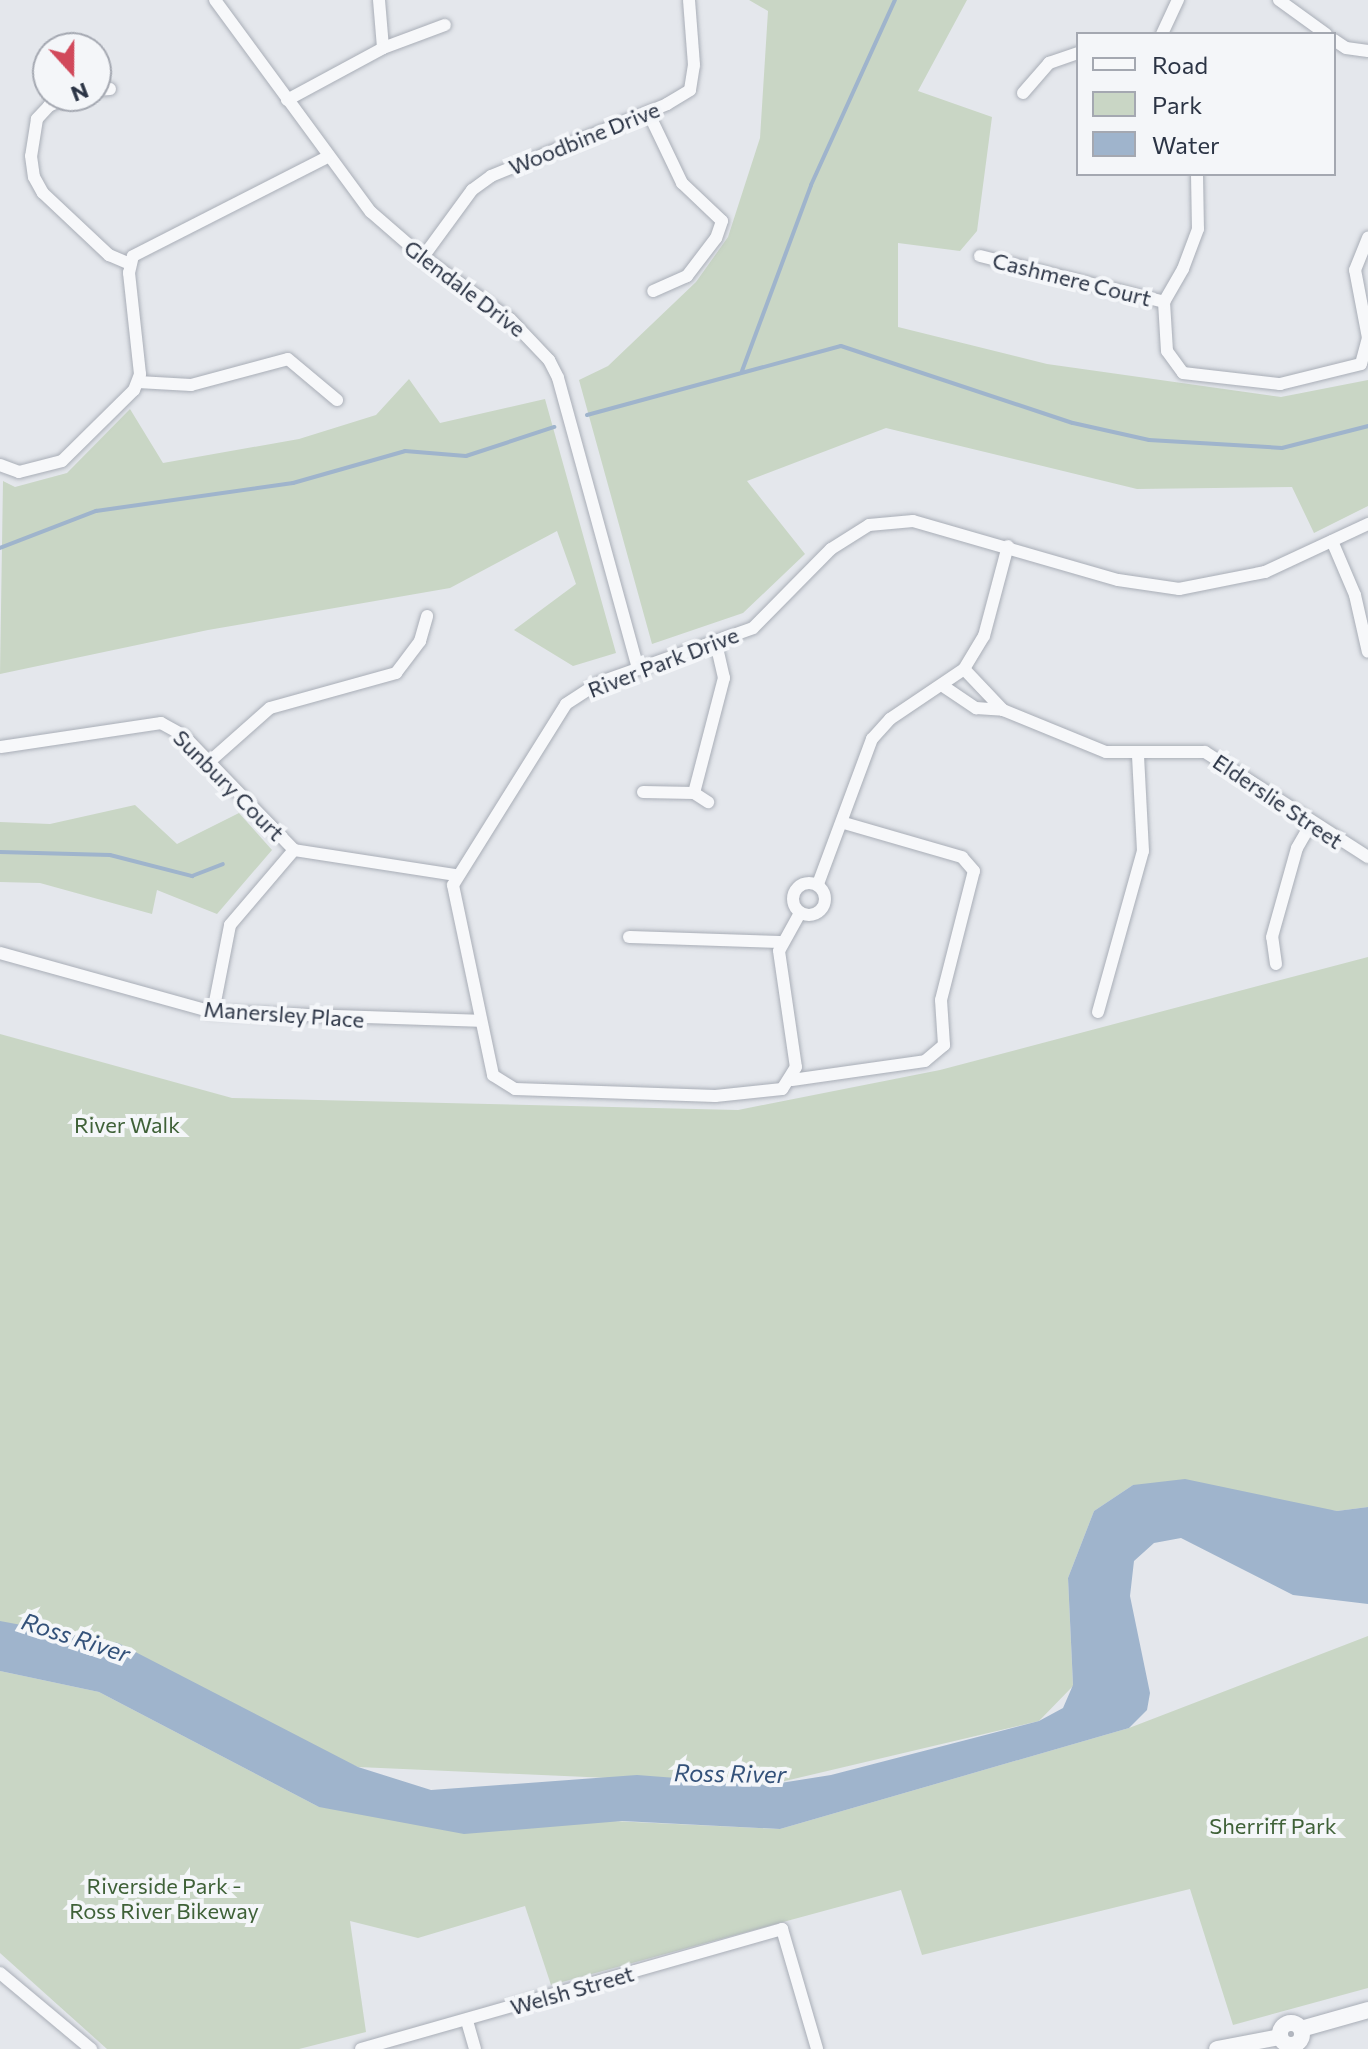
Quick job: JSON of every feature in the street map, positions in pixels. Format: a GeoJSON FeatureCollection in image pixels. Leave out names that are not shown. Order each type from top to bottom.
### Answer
{"type":"FeatureCollection","features":[{"type":"Feature","properties":{"kind":"street","name":"Glendale Drive"},"geometry":{"type":"LineString","coordinates":[[215,0],[327,157],[371,212],[423,257],[526,333],[558,378],[638,668]]}},
{"type":"Feature","properties":{"kind":"street"},"geometry":{"type":"LineString","coordinates":[[379,0],[383,48]]}},
{"type":"Feature","properties":{"kind":"street","name":"Woodbine Drive"},"geometry":{"type":"LineString","coordinates":[[423,257],[472,190],[491,176],[680,98],[694,79],[689,0]]}},
{"type":"Feature","properties":{"kind":"street"},"geometry":{"type":"LineString","coordinates":[[1163,32],[1178,0]]}},
{"type":"Feature","properties":{"kind":"street"},"geometry":{"type":"LineString","coordinates":[[1279,0],[1323,32]]}},
{"type":"Feature","properties":{"kind":"street"},"geometry":{"type":"LineString","coordinates":[[287,100],[383,48],[445,25]]}},
{"type":"Feature","properties":{"kind":"street"},"geometry":{"type":"LineString","coordinates":[[1336,41],[1346,48],[1368,51]]}},
{"type":"Feature","properties":{"kind":"street"},"geometry":{"type":"LineString","coordinates":[[1023,93],[1049,63],[1076,54]]}},
{"type":"Feature","properties":{"kind":"street"},"geometry":{"type":"LineString","coordinates":[[43,112],[37,119],[31,156],[34,177],[43,193],[109,255],[128,263]]}},
{"type":"Feature","properties":{"kind":"street"},"geometry":{"type":"LineString","coordinates":[[648,112],[682,183],[722,221],[716,238],[687,276],[653,291]]}},
{"type":"Feature","properties":{"kind":"street"},"geometry":{"type":"LineString","coordinates":[[128,263],[146,246],[327,157]]}},
{"type":"Feature","properties":{"kind":"street"},"geometry":{"type":"LineString","coordinates":[[1197,176],[1198,229],[1164,302],[1167,351],[1183,373],[1280,384],[1361,364],[1368,338],[1355,270],[1368,237]]}},
{"type":"Feature","properties":{"kind":"street","name":"Cashmere Court"},"geometry":{"type":"LineString","coordinates":[[980,256],[1164,302]]}},
{"type":"Feature","properties":{"kind":"street"},"geometry":{"type":"LineString","coordinates":[[0,465],[19,472],[62,461],[138,382],[128,263]]}},
{"type":"Feature","properties":{"kind":"street"},"geometry":{"type":"LineString","coordinates":[[138,382],[191,385],[288,359],[337,400]]}},
{"type":"Feature","properties":{"kind":"street","name":"River Park Drive"},"geometry":{"type":"LineString","coordinates":[[455,875],[566,704],[598,683],[716,642],[767,619],[831,549],[869,525],[913,521],[1118,580],[1179,589],[1241,581],[1368,524]]}},
{"type":"Feature","properties":{"kind":"street"},"geometry":{"type":"LineString","coordinates":[[1332,541],[1355,595],[1368,652]]}},
{"type":"Feature","properties":{"kind":"street"},"geometry":{"type":"LineString","coordinates":[[800,913],[814,914],[824,905],[818,884],[844,823],[872,739],[890,719],[964,669],[984,636],[1008,546]]}},
{"type":"Feature","properties":{"kind":"street"},"geometry":{"type":"LineString","coordinates":[[209,762],[270,708],[396,673],[420,641],[427,616]]}},
{"type":"Feature","properties":{"kind":"street"},"geometry":{"type":"LineString","coordinates":[[694,793],[724,678],[716,642]]}},
{"type":"Feature","properties":{"kind":"street","name":"Elderslie Street"},"geometry":{"type":"LineString","coordinates":[[964,669],[1003,710]]}},
{"type":"Feature","properties":{"kind":"street","name":"Elderslie Street"},"geometry":{"type":"LineString","coordinates":[[943,686],[976,708],[1003,710],[1106,752],[1138,755],[1205,752],[1311,824],[1368,857]]}},
{"type":"Feature","properties":{"kind":"street","name":"Sunbury Court"},"geometry":{"type":"LineString","coordinates":[[1,747],[161,723],[184,736],[294,850],[455,875]]}},
{"type":"Feature","properties":{"kind":"street"},"geometry":{"type":"LineString","coordinates":[[1098,1012],[1143,851],[1138,755]]}},
{"type":"Feature","properties":{"kind":"street"},"geometry":{"type":"LineString","coordinates":[[643,792],[694,793],[708,802]]}},
{"type":"Feature","properties":{"kind":"street"},"geometry":{"type":"LineString","coordinates":[[455,875],[456,909],[493,1075],[515,1089],[739,1096],[772,1093],[792,1080],[925,1061],[944,1045],[941,1000],[974,871],[962,857],[844,823]]}},
{"type":"Feature","properties":{"kind":"street"},"geometry":{"type":"LineString","coordinates":[[1276,964],[1272,937],[1297,848],[1311,824]]}},
{"type":"Feature","properties":{"kind":"street"},"geometry":{"type":"LineString","coordinates":[[213,1012],[230,925],[294,850]]}},
{"type":"Feature","properties":{"kind":"street"},"geometry":{"type":"LineString","coordinates":[[800,913],[793,901],[796,888],[818,884]]}},
{"type":"Feature","properties":{"kind":"street"},"geometry":{"type":"LineString","coordinates":[[792,1080],[796,1059],[778,958],[781,942],[800,913]]}},
{"type":"Feature","properties":{"kind":"street"},"geometry":{"type":"LineString","coordinates":[[629,937],[781,942]]}},
{"type":"Feature","properties":{"kind":"street","name":"Manersley Place"},"geometry":{"type":"LineString","coordinates":[[0,953],[213,1012],[480,1021]]}},
{"type":"Feature","properties":{"kind":"street","name":"Welsh Street"},"geometry":{"type":"LineString","coordinates":[[361,2049],[782,1929],[817,2049]]}},
{"type":"Feature","properties":{"kind":"street"},"geometry":{"type":"LineString","coordinates":[[0,1973],[91,2049]]}},
{"type":"Feature","properties":{"kind":"street"},"geometry":{"type":"LineString","coordinates":[[1217,2049],[1293,2040],[1368,2010]]}},
{"type":"Feature","properties":{"kind":"street"},"geometry":{"type":"LineString","coordinates":[[467,2021],[475,2049]]}},
{"type":"Feature","properties":{"kind":"green space"},"geometry":{"type":"Polygon","coordinates":[[[749,0],[967,0],[918,91],[992,117],[977,231],[960,251],[898,243],[898,327],[1047,364],[1281,397],[1368,380],[1368,506],[1314,533],[1292,487],[1137,489],[886,428],[747,481],[805,554],[743,613],[652,644],[579,380],[608,366],[696,282],[728,237],[760,138],[768,11],[749,0]]]}},
{"type":"Feature","properties":{"kind":"green space"},"geometry":{"type":"Polygon","coordinates":[[[409,379],[440,423],[545,399],[616,653],[573,666],[514,630],[576,584],[557,531],[450,588],[208,630],[0,674],[3,481],[15,487],[67,473],[130,409],[163,463],[299,439],[376,415],[409,379]]]}},
{"type":"Feature","properties":{"kind":"green space"},"geometry":{"type":"Polygon","coordinates":[[[135,805],[177,844],[239,813],[272,850],[217,914],[157,890],[152,914],[40,883],[0,882],[0,822],[50,824],[135,805]]]}},
{"type":"Feature","properties":{"kind":"green space","name":"River Walk"},"geometry":{"type":"Polygon","coordinates":[[[1368,957],[1368,1507],[1337,1511],[1133,1485],[1094,1511],[1068,1578],[1073,1686],[1039,1721],[768,1785],[358,1767],[0,1622],[0,1034],[232,1098],[738,1110],[940,1070],[1368,957]]]}},
{"type":"Feature","properties":{"kind":"green space","name":"Riverside Park - Ross River Bikeway"},"geometry":{"type":"Polygon","coordinates":[[[1368,1636],[1368,1988],[1233,2025],[1190,1889],[922,1955],[901,1890],[551,1985],[525,1906],[418,1938],[350,1921],[366,2032],[299,2049],[107,2049],[0,1953],[0,1671],[99,1692],[319,1807],[780,1829],[1129,1728],[1368,1636]]]}},
{"type":"Feature","properties":{"kind":"water","name":"Ross River"},"geometry":{"type":"Polygon","coordinates":[[[1185,1479],[1337,1511],[1368,1507],[1368,1604],[1293,1595],[1181,1538],[1154,1543],[1134,1561],[1130,1596],[1150,1693],[1147,1710],[1129,1728],[780,1829],[622,1821],[464,1834],[319,1807],[99,1692],[0,1671],[0,1621],[118,1643],[358,1767],[431,1790],[637,1775],[768,1785],[831,1775],[1039,1721],[1063,1708],[1073,1685],[1068,1578],[1094,1511],[1133,1485],[1185,1479]]]}},
{"type":"Feature","properties":{"kind":"waterway"},"geometry":{"type":"LineString","coordinates":[[742,371],[811,185],[895,0]]}},
{"type":"Feature","properties":{"kind":"waterway"},"geometry":{"type":"LineString","coordinates":[[587,415],[841,346],[1073,423],[1149,440],[1282,448],[1368,426]]}},
{"type":"Feature","properties":{"kind":"waterway"},"geometry":{"type":"LineString","coordinates":[[0,548],[96,511],[293,483],[405,451],[466,456],[554,427]]}},
{"type":"Feature","properties":{"kind":"waterway"},"geometry":{"type":"LineString","coordinates":[[0,852],[110,855],[192,876],[223,864]]}},
{"type":"Feature","properties":{"kind":"park label","name":"Sherriff Park"},"geometry":{"type":"Point","coordinates":[1273,1826]}}]}
